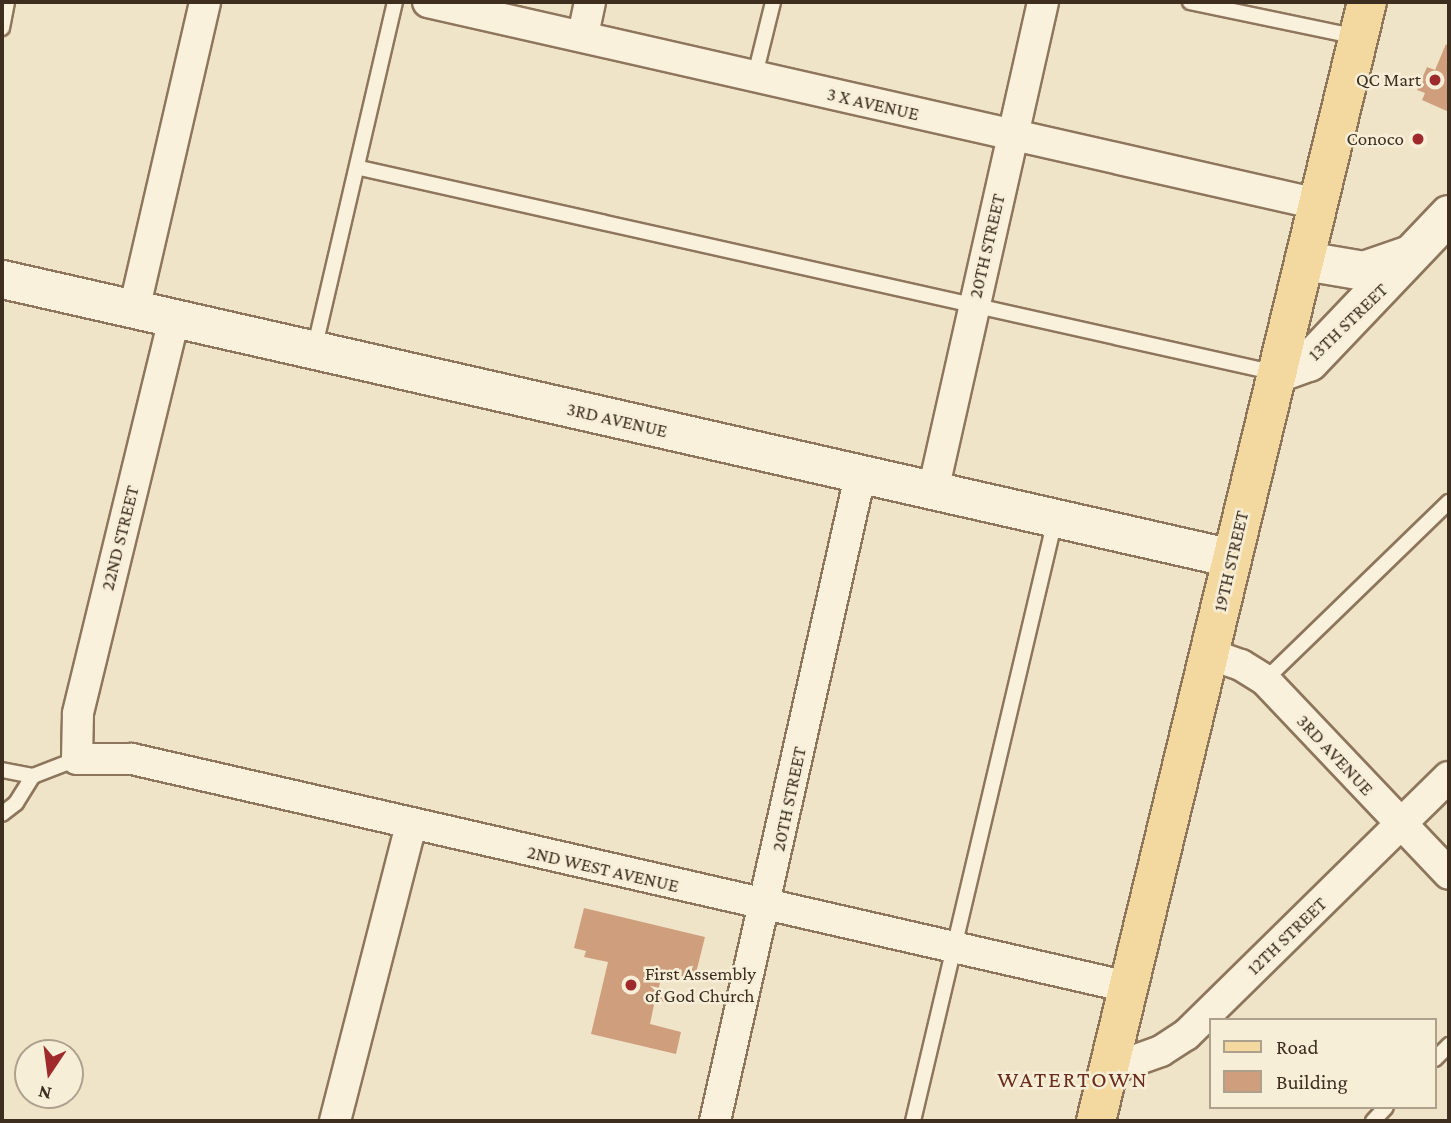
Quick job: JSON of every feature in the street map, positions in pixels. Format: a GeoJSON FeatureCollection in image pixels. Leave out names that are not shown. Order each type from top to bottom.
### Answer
{"type":"FeatureCollection","features":[{"type":"Feature","properties":{"kind":"main road","name":"19TH STREET"},"geometry":{"type":"LineString","coordinates":[[1096,1121],[1362,20]]}},
{"type":"Feature","properties":{"kind":"main road","name":"13TH STREET"},"geometry":{"type":"LineString","coordinates":[[1278,373],[1309,362],[1391,280],[1407,256],[1449,215]]}},
{"type":"Feature","properties":{"kind":"main road","name":"13TH STREET"},"geometry":{"type":"LineString","coordinates":[[1305,261],[1364,271],[1407,256]]}},
{"type":"Feature","properties":{"kind":"street"},"geometry":{"type":"LineString","coordinates":[[134,310],[205,2]]}},
{"type":"Feature","properties":{"kind":"street","name":"3 X AVENUE"},"geometry":{"type":"LineString","coordinates":[[428,2],[583,34],[1012,137],[1318,204]]}},
{"type":"Feature","properties":{"kind":"street"},"geometry":{"type":"LineString","coordinates":[[583,34],[590,2]]}},
{"type":"Feature","properties":{"kind":"street","name":"20TH STREET"},"geometry":{"type":"LineString","coordinates":[[933,491],[1044,2]]}},
{"type":"Feature","properties":{"kind":"street","name":"3RD AVENUE"},"geometry":{"type":"LineString","coordinates":[[2,279],[860,476],[1232,558]]}},
{"type":"Feature","properties":{"kind":"street","name":"22ND STREET"},"geometry":{"type":"LineString","coordinates":[[77,759],[78,714],[174,319]]}},
{"type":"Feature","properties":{"kind":"street","name":"20TH STREET"},"geometry":{"type":"LineString","coordinates":[[715,1121],[860,476]]}},
{"type":"Feature","properties":{"kind":"street","name":"3RD AVENUE"},"geometry":{"type":"LineString","coordinates":[[1209,654],[1241,665],[1265,680],[1449,874]]}},
{"type":"Feature","properties":{"kind":"street","name":"2ND WEST AVENUE"},"geometry":{"type":"LineString","coordinates":[[77,759],[132,759],[765,907],[1128,987]]}},
{"type":"Feature","properties":{"kind":"street","name":"12TH STREET"},"geometry":{"type":"LineString","coordinates":[[1108,1070],[1161,1051],[1186,1035],[1449,777]]}},
{"type":"Feature","properties":{"kind":"street"},"geometry":{"type":"LineString","coordinates":[[335,1121],[411,825]]}},
{"type":"Feature","properties":{"kind":"lane"},"geometry":{"type":"LineString","coordinates":[[2,28],[7,2]]}},
{"type":"Feature","properties":{"kind":"lane"},"geometry":{"type":"LineString","coordinates":[[314,351],[360,168],[395,2]]}},
{"type":"Feature","properties":{"kind":"lane"},"geometry":{"type":"LineString","coordinates":[[755,75],[773,2]]}},
{"type":"Feature","properties":{"kind":"lane"},"geometry":{"type":"LineString","coordinates":[[1190,2],[1362,20]]}},
{"type":"Feature","properties":{"kind":"lane"},"geometry":{"type":"LineString","coordinates":[[360,168],[1278,373]]}},
{"type":"Feature","properties":{"kind":"lane"},"geometry":{"type":"LineString","coordinates":[[1265,680],[1449,502]]}},
{"type":"Feature","properties":{"kind":"lane"},"geometry":{"type":"LineString","coordinates":[[913,1121],[951,948],[1056,518]]}},
{"type":"Feature","properties":{"kind":"lane"},"geometry":{"type":"LineString","coordinates":[[2,770],[33,776],[77,759]]}},
{"type":"Feature","properties":{"kind":"lane"},"geometry":{"type":"LineString","coordinates":[[2,814],[16,803],[33,776]]}},
{"type":"Feature","properties":{"kind":"building","name":"QC Mart"},"geometry":{"type":"Polygon","coordinates":[[[1446,44],[1449,47],[1449,112],[1422,100],[1425,93],[1417,90],[1427,67],[1435,70],[1446,44]]]}},
{"type":"Feature","properties":{"kind":"building","name":"First Assembly of God Church"},"geometry":{"type":"Polygon","coordinates":[[[584,908],[705,937],[695,977],[662,975],[658,991],[668,993],[666,1002],[655,1000],[650,1024],[681,1032],[676,1054],[591,1034],[608,962],[584,957],[586,951],[574,948],[584,908]]]}},
{"type":"Feature","properties":{"kind":"place","name":"QC Mart"},"geometry":{"type":"Point","coordinates":[1435,80]}},
{"type":"Feature","properties":{"kind":"place","name":"Conoco"},"geometry":{"type":"Point","coordinates":[1418,139]}},
{"type":"Feature","properties":{"kind":"place","name":"First Assembly of God Church"},"geometry":{"type":"Point","coordinates":[631,985]}},
{"type":"Feature","properties":{"kind":"district","name":"WATERTOWN"},"geometry":{"type":"Point","coordinates":[1073,1079]}}]}
